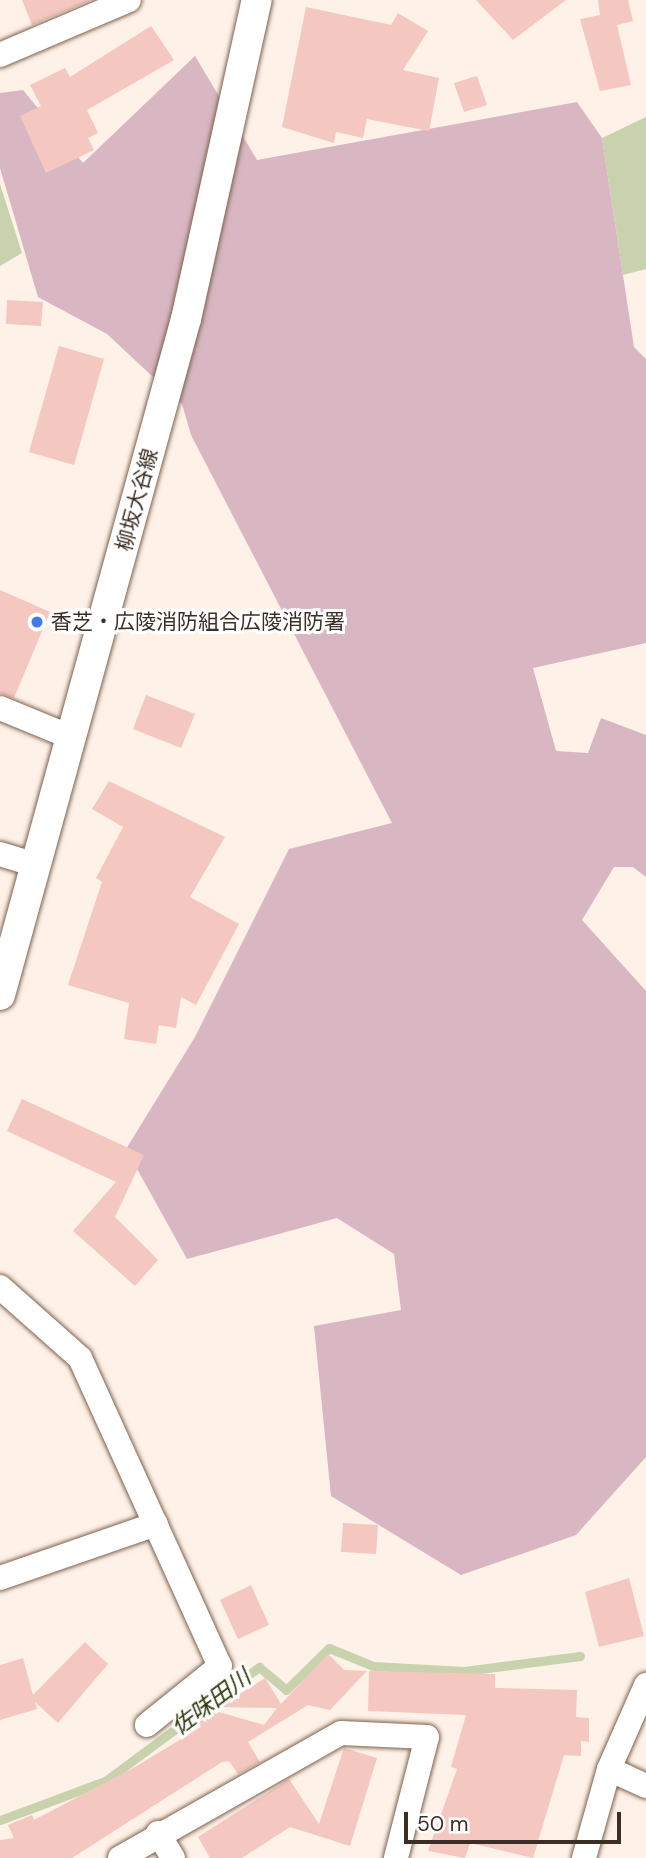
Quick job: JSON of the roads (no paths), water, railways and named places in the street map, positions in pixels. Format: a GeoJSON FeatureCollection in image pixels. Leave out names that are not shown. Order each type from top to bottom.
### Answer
{"type":"FeatureCollection","features":[{"type":"Feature","properties":{"kind":"street","name":"柳坂大谷線"},"geometry":{"type":"LineString","coordinates":[[0,995],[73,738],[186,319],[257,0]]}},
{"type":"Feature","properties":{"kind":"street"},"geometry":{"type":"LineString","coordinates":[[0,55],[124,1]]}},
{"type":"Feature","properties":{"kind":"street"},"geometry":{"type":"LineString","coordinates":[[0,708],[73,738]]}},
{"type":"Feature","properties":{"kind":"street"},"geometry":{"type":"LineString","coordinates":[[0,854],[37,864]]}},
{"type":"Feature","properties":{"kind":"street"},"geometry":{"type":"LineString","coordinates":[[0,1287],[80,1358],[220,1666],[146,1725]]}},
{"type":"Feature","properties":{"kind":"street"},"geometry":{"type":"LineString","coordinates":[[0,1578],[156,1524]]}},
{"type":"Feature","properties":{"kind":"street"},"geometry":{"type":"LineString","coordinates":[[584,1858],[609,1769],[646,1685]]}},
{"type":"Feature","properties":{"kind":"street"},"geometry":{"type":"LineString","coordinates":[[120,1858],[158,1833],[341,1733],[427,1737],[396,1858]]}},
{"type":"Feature","properties":{"kind":"street"},"geometry":{"type":"LineString","coordinates":[[609,1769],[646,1786]]}},
{"type":"Feature","properties":{"kind":"street"},"geometry":{"type":"LineString","coordinates":[[158,1833],[173,1858]]}},
{"type":"Feature","properties":{"kind":"waterway","name":"佐味田川"},"geometry":{"type":"LineString","coordinates":[[0,1820],[105,1781],[259,1667],[286,1690],[329,1648],[373,1666],[464,1671],[580,1656]]}},
{"type":"Feature","properties":{"kind":"place","name":"香芝・広陵消防組合広陵消防署"},"geometry":{"type":"Point","coordinates":[37,622]}}]}
